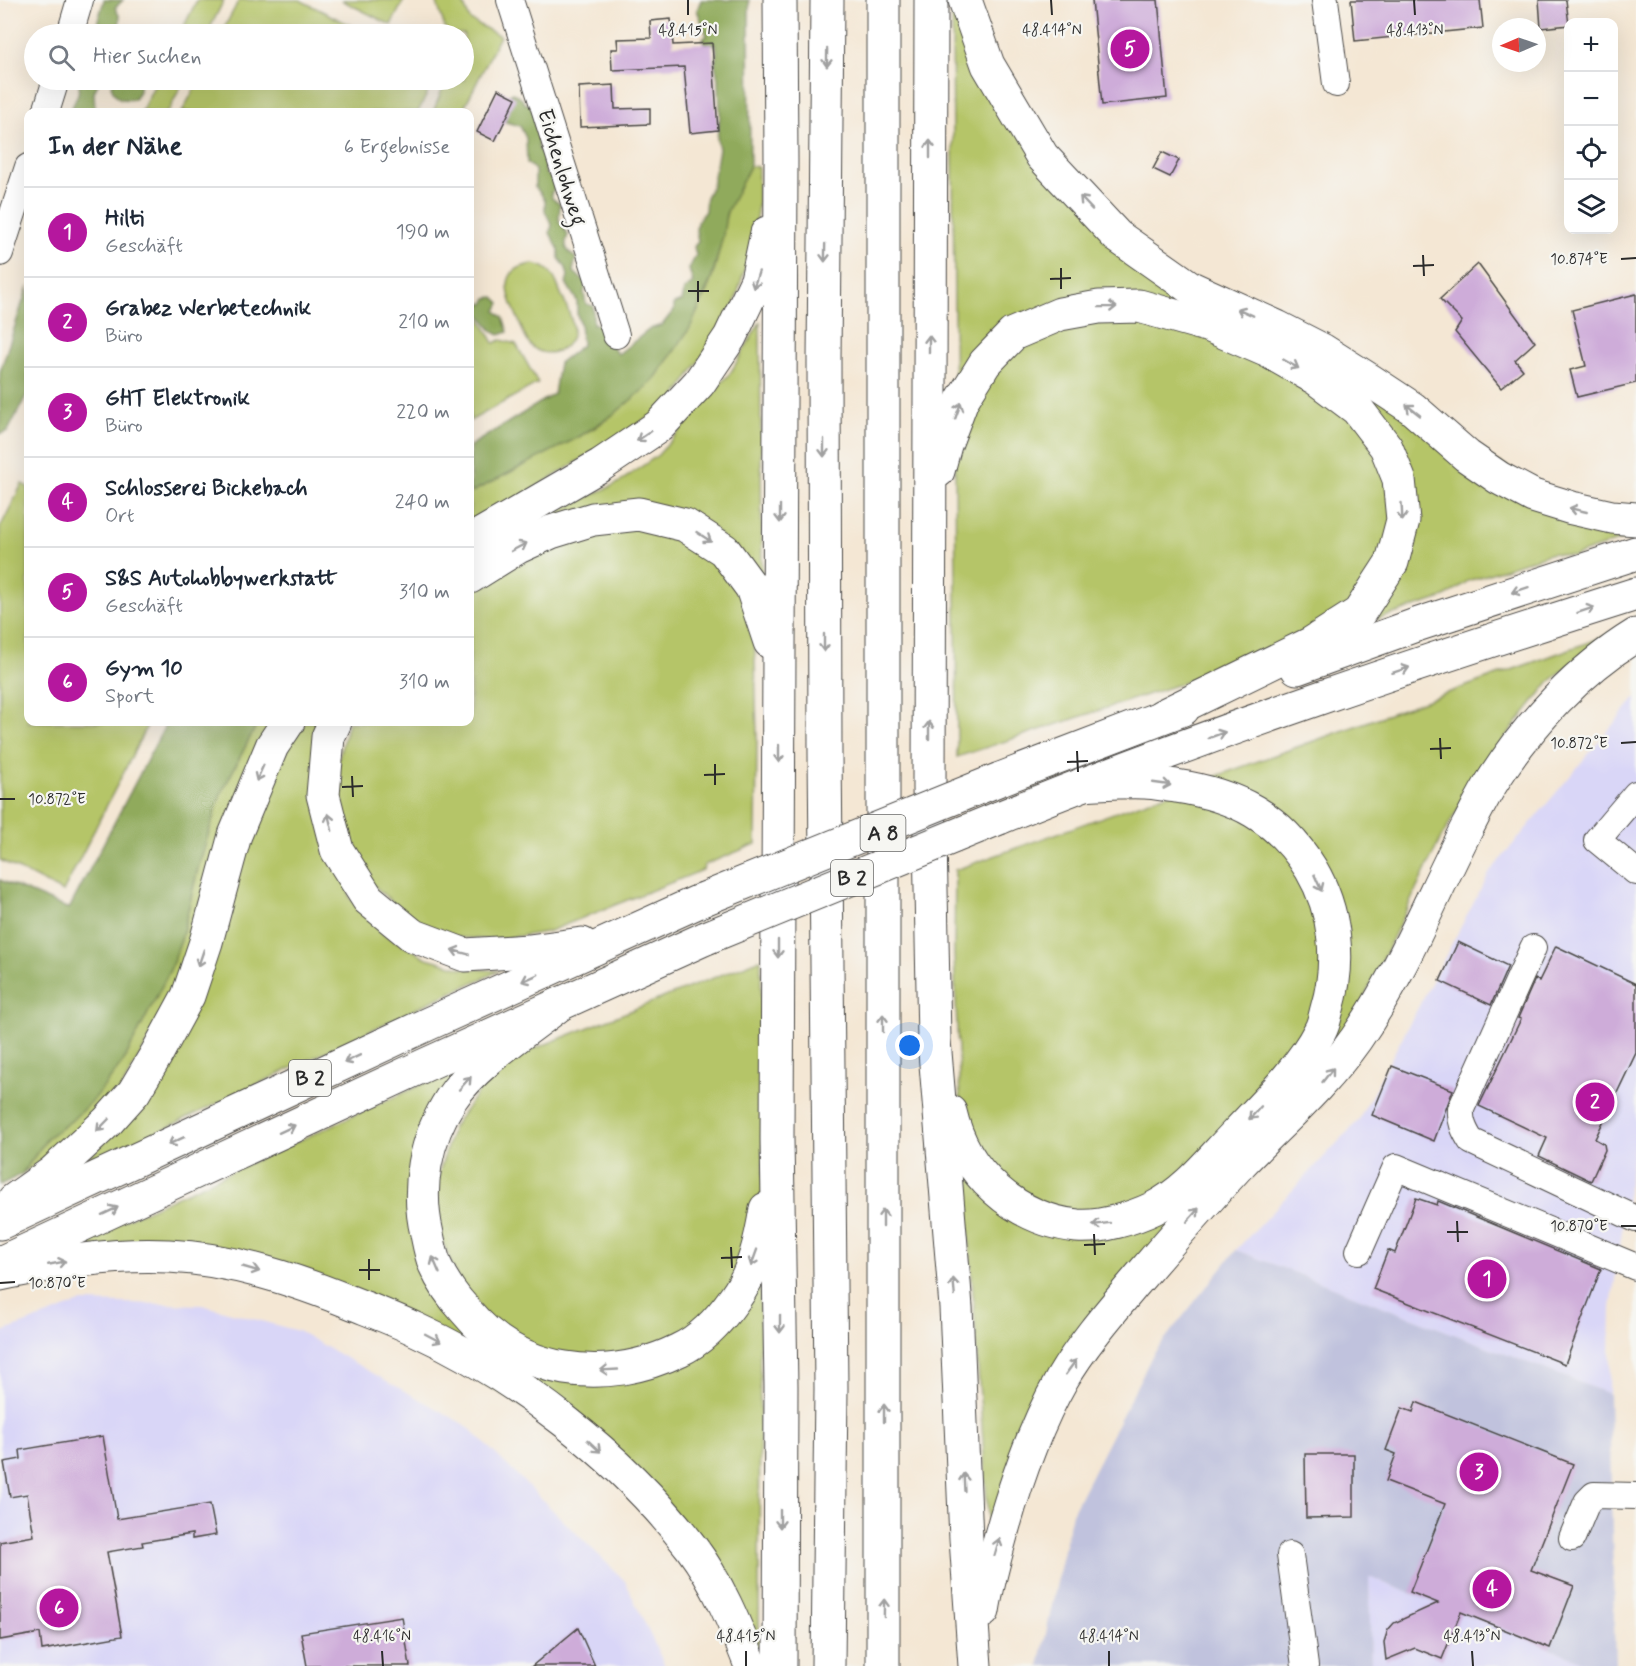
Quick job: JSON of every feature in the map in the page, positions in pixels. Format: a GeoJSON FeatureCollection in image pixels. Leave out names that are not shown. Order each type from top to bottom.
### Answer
{"type":"FeatureCollection","features":[{"type":"Feature","properties":{"kind":"highway"},"geometry":{"type":"LineString","coordinates":[[780,0],[782,161],[777,1139],[781,1375],[780,1666]]}},
{"type":"Feature","properties":{"kind":"highway"},"geometry":{"type":"LineString","coordinates":[[827,0],[824,373],[831,1388],[828,1666]]}},
{"type":"Feature","properties":{"kind":"highway","name":"A 8"},"geometry":{"type":"LineString","coordinates":[[883,0],[883,1666]]}},
{"type":"Feature","properties":{"kind":"highway"},"geometry":{"type":"LineString","coordinates":[[931,0],[928,507],[929,788],[934,1040],[956,1306],[966,1539],[975,1666]]}},
{"type":"Feature","properties":{"kind":"highway"},"geometry":{"type":"LineString","coordinates":[[965,0],[988,65],[1042,156],[1117,236],[1191,288],[1322,350],[1371,381],[1412,408],[1467,456],[1499,478],[1533,496],[1572,508],[1636,519]]}},
{"type":"Feature","properties":{"kind":"highway"},"geometry":{"type":"LineString","coordinates":[[474,539],[601,465],[659,426],[699,383],[730,337],[757,280],[782,161]]}},
{"type":"Feature","properties":{"kind":"highway"},"geometry":{"type":"LineString","coordinates":[[928,507],[945,445],[962,400],[985,363],[1013,334],[1060,314],[1099,307],[1139,306],[1210,326],[1268,351],[1317,379],[1357,409],[1386,447],[1399,479],[1403,520],[1392,562],[1359,613],[1312,643],[1162,716]]}},
{"type":"Feature","properties":{"kind":"highway"},"geometry":{"type":"LineString","coordinates":[[474,576],[529,542],[551,532],[593,519],[639,514],[685,525],[724,550],[752,588],[769,635],[779,696]]}},
{"type":"Feature","properties":{"kind":"highway"},"geometry":{"type":"LineString","coordinates":[[1162,716],[1413,626],[1636,553]]}},
{"type":"Feature","properties":{"kind":"highway"},"geometry":{"type":"LineString","coordinates":[[1083,784],[1320,697],[1636,594]]}},
{"type":"Feature","properties":{"kind":"highway"},"geometry":{"type":"LineString","coordinates":[[975,1666],[986,1586],[1011,1498],[1034,1434],[1063,1378],[1111,1311],[1172,1239],[1253,1150],[1318,1087],[1356,1038],[1387,988],[1492,780],[1528,732],[1569,687],[1620,644],[1636,634]]}},
{"type":"Feature","properties":{"kind":"highway","name":"B 2"},"geometry":{"type":"LineString","coordinates":[[0,1223],[419,1028],[704,899],[1162,716]]}},
{"type":"Feature","properties":{"kind":"highway"},"geometry":{"type":"LineString","coordinates":[[0,1209],[52,1173],[79,1150],[134,1092],[156,1055],[188,996],[206,942],[235,836],[272,746],[285,726]]}},
{"type":"Feature","properties":{"kind":"highway"},"geometry":{"type":"LineString","coordinates":[[333,726],[328,737],[323,795],[337,850],[368,899],[412,935],[465,955],[529,951],[622,938]]}},
{"type":"Feature","properties":{"kind":"highway"},"geometry":{"type":"LineString","coordinates":[[934,1040],[952,1120],[962,1147],[983,1178],[1013,1204],[1047,1220],[1080,1226],[1119,1222],[1156,1207],[1189,1184],[1298,1065],[1321,1030],[1332,993],[1336,954],[1332,919],[1318,880],[1298,849],[1284,834],[1248,807],[1221,795],[1191,788],[1145,782],[1083,784]]}},
{"type":"Feature","properties":{"kind":"highway","name":"B 2"},"geometry":{"type":"LineString","coordinates":[[0,1263],[706,938],[1083,784]]}},
{"type":"Feature","properties":{"kind":"highway"},"geometry":{"type":"LineString","coordinates":[[560,1004],[481,1066],[463,1083],[438,1125],[430,1143],[424,1167],[422,1207],[435,1265],[445,1283],[472,1318],[505,1346],[558,1367],[580,1371],[618,1370],[639,1366],[680,1350],[697,1338],[724,1312],[747,1277],[763,1229],[777,1139]]}},
{"type":"Feature","properties":{"kind":"highway"},"geometry":{"type":"LineString","coordinates":[[0,1274],[113,1256],[171,1256],[243,1266],[317,1289],[416,1329],[487,1367],[566,1421],[640,1488],[692,1548],[729,1609],[751,1666]]}},
{"type":"Feature","properties":{"kind":"street"},"geometry":{"type":"LineString","coordinates":[[73,24],[80,0]]}},
{"type":"Feature","properties":{"kind":"street","name":"Eichenlohweg"},"geometry":{"type":"LineString","coordinates":[[510,0],[616,335]]}},
{"type":"Feature","properties":{"kind":"street"},"geometry":{"type":"LineString","coordinates":[[1325,0],[1336,84]]}},
{"type":"Feature","properties":{"kind":"street"},"geometry":{"type":"LineString","coordinates":[[47,108],[53,90]]}},
{"type":"Feature","properties":{"kind":"street"},"geometry":{"type":"LineString","coordinates":[[0,253],[24,179]]}},
{"type":"Feature","properties":{"kind":"street"},"geometry":{"type":"LineString","coordinates":[[1636,794],[1597,840],[1636,872]]}},
{"type":"Feature","properties":{"kind":"street"},"geometry":{"type":"LineString","coordinates":[[1533,948],[1461,1109],[1460,1118],[1463,1126],[1471,1140],[1636,1219]]}},
{"type":"Feature","properties":{"kind":"street"},"geometry":{"type":"LineString","coordinates":[[1359,1251],[1396,1167],[1636,1267]]}},
{"type":"Feature","properties":{"kind":"street"},"geometry":{"type":"LineString","coordinates":[[1572,1538],[1587,1502],[1594,1495],[1636,1496]]}},
{"type":"Feature","properties":{"kind":"street"},"geometry":{"type":"LineString","coordinates":[[1290,1555],[1305,1666]]}},
{"type":"Feature","properties":{"kind":"shaded area"},"geometry":{"type":"Polygon","coordinates":[[[1636,697],[1636,1141],[1611,1308],[1609,1394],[1236,1250],[1358,1121],[1490,872],[1636,697]]]}},
{"type":"Feature","properties":{"kind":"shaded area"},"geometry":{"type":"Polygon","coordinates":[[[1236,1250],[1609,1394],[1615,1666],[1595,1666],[1369,1577],[1371,1666],[1039,1666],[1072,1513],[1153,1354],[1236,1250]]]}},
{"type":"Feature","properties":{"kind":"shaded area"},"geometry":{"type":"Polygon","coordinates":[[[83,1302],[202,1305],[298,1331],[467,1426],[625,1581],[665,1666],[0,1666],[0,1333],[83,1302]]]}},
{"type":"Feature","properties":{"kind":"shaded area"},"geometry":{"type":"Polygon","coordinates":[[[1369,1577],[1595,1666],[1371,1666],[1369,1577]]]}},
{"type":"Feature","properties":{"kind":"green space"},"geometry":{"type":"Polygon","coordinates":[[[104,0],[123,0],[115,8],[120,17],[119,24],[97,24],[104,0]]]}},
{"type":"Feature","properties":{"kind":"green space"},"geometry":{"type":"Polygon","coordinates":[[[197,0],[224,0],[212,24],[185,24],[197,0]]]}},
{"type":"Feature","properties":{"kind":"green space"},"geometry":{"type":"Polygon","coordinates":[[[239,0],[300,0],[348,24],[226,24],[239,0]]]}},
{"type":"Feature","properties":{"kind":"green space"},"geometry":{"type":"Polygon","coordinates":[[[341,0],[404,0],[392,24],[341,0]]]}},
{"type":"Feature","properties":{"kind":"green space"},"geometry":{"type":"Polygon","coordinates":[[[436,0],[462,0],[470,20],[500,36],[474,88],[474,24],[444,24],[436,0]]]}},
{"type":"Feature","properties":{"kind":"green space"},"geometry":{"type":"Polygon","coordinates":[[[701,0],[749,0],[750,166],[726,214],[723,236],[712,277],[690,328],[656,377],[614,414],[579,437],[474,491],[474,444],[554,394],[559,363],[582,345],[577,301],[566,283],[568,276],[566,268],[559,258],[559,250],[550,233],[552,225],[545,211],[545,201],[535,187],[535,170],[527,163],[526,138],[520,126],[506,122],[502,114],[506,96],[513,93],[524,103],[531,105],[536,120],[534,124],[540,136],[538,147],[548,161],[546,174],[555,181],[554,190],[551,193],[552,198],[560,204],[559,221],[568,235],[567,248],[576,258],[573,271],[586,283],[584,293],[586,304],[593,306],[593,324],[598,324],[603,329],[602,335],[618,354],[650,329],[662,325],[674,310],[674,304],[682,301],[684,290],[693,283],[689,269],[696,255],[694,247],[698,241],[697,222],[705,211],[706,197],[712,186],[719,149],[717,139],[720,115],[719,84],[715,64],[717,50],[715,44],[704,43],[702,39],[707,36],[697,10],[701,0]]]}},
{"type":"Feature","properties":{"kind":"green space"},"geometry":{"type":"Polygon","coordinates":[[[952,8],[980,79],[1162,283],[1636,535],[1573,556],[1552,553],[1468,581],[1445,597],[957,757],[952,8]]]}},
{"type":"Feature","properties":{"kind":"green space"},"geometry":{"type":"Polygon","coordinates":[[[79,90],[95,90],[95,108],[72,108],[79,90]]]}},
{"type":"Feature","properties":{"kind":"green space"},"geometry":{"type":"Polygon","coordinates":[[[113,90],[139,90],[134,99],[122,99],[113,90]]]}},
{"type":"Feature","properties":{"kind":"green space"},"geometry":{"type":"Polygon","coordinates":[[[152,90],[179,90],[170,108],[143,108],[152,90]]]}},
{"type":"Feature","properties":{"kind":"green space"},"geometry":{"type":"Polygon","coordinates":[[[194,90],[429,90],[420,108],[184,108],[194,90]]]}},
{"type":"Feature","properties":{"kind":"green space"},"geometry":{"type":"Polygon","coordinates":[[[442,90],[473,90],[464,108],[435,108],[442,90]]]}},
{"type":"Feature","properties":{"kind":"green space"},"geometry":{"type":"Polygon","coordinates":[[[750,166],[758,167],[758,205],[752,244],[733,309],[671,404],[474,526],[474,491],[596,427],[635,396],[666,362],[692,323],[712,278],[724,224],[733,197],[750,166]]]}},
{"type":"Feature","properties":{"kind":"green space"},"geometry":{"type":"Polygon","coordinates":[[[533,264],[545,268],[553,276],[572,324],[573,331],[568,344],[555,352],[541,352],[529,344],[509,294],[509,278],[513,272],[533,264]]]}},
{"type":"Feature","properties":{"kind":"green space"},"geometry":{"type":"Polygon","coordinates":[[[494,297],[500,303],[496,311],[503,317],[508,332],[499,335],[491,330],[477,312],[474,321],[474,298],[484,304],[487,298],[494,297]]]}},
{"type":"Feature","properties":{"kind":"green space"},"geometry":{"type":"Polygon","coordinates":[[[24,298],[24,400],[8,431],[0,434],[0,372],[24,298]]]}},
{"type":"Feature","properties":{"kind":"green space"},"geometry":{"type":"Polygon","coordinates":[[[480,318],[494,343],[501,340],[516,344],[538,383],[474,419],[474,322],[480,318]]]}},
{"type":"Feature","properties":{"kind":"green space"},"geometry":{"type":"Polygon","coordinates":[[[760,322],[762,576],[706,522],[532,523],[618,483],[658,455],[731,372],[760,322]]]}},
{"type":"Feature","properties":{"kind":"green space"},"geometry":{"type":"Polygon","coordinates":[[[22,484],[24,485],[24,726],[147,726],[63,892],[0,860],[0,528],[22,484]]]}},
{"type":"Feature","properties":{"kind":"green space"},"geometry":{"type":"Polygon","coordinates":[[[641,526],[680,534],[727,567],[754,619],[757,737],[756,844],[704,865],[703,870],[547,932],[493,940],[453,937],[411,919],[369,881],[341,830],[335,773],[347,726],[474,726],[474,588],[497,574],[596,530],[641,526]]]}},
{"type":"Feature","properties":{"kind":"green space"},"geometry":{"type":"Polygon","coordinates":[[[1606,636],[1549,682],[1482,767],[1440,840],[1351,1025],[1120,1282],[989,1531],[960,1102],[954,953],[955,870],[1606,636]]]}},
{"type":"Feature","properties":{"kind":"green space"},"geometry":{"type":"Polygon","coordinates":[[[165,726],[256,726],[220,796],[198,868],[181,940],[170,970],[123,1062],[95,1098],[71,1121],[48,1137],[22,1174],[0,1185],[0,880],[69,909],[165,726]]]}},
{"type":"Feature","properties":{"kind":"green space"},"geometry":{"type":"Polygon","coordinates":[[[256,726],[272,726],[179,986],[119,1093],[67,1142],[22,1174],[48,1137],[71,1121],[123,1062],[170,970],[181,940],[198,868],[220,796],[256,726]]]}},
{"type":"Feature","properties":{"kind":"green space"},"geometry":{"type":"Polygon","coordinates":[[[303,726],[323,726],[350,898],[383,934],[427,958],[462,968],[499,971],[74,1172],[147,1099],[253,826],[289,745],[303,726]]]}},
{"type":"Feature","properties":{"kind":"green space"},"geometry":{"type":"Polygon","coordinates":[[[761,959],[763,1179],[761,1235],[740,1286],[655,1355],[546,1355],[497,1328],[461,1287],[440,1235],[437,1180],[453,1127],[485,1082],[531,1050],[761,959]]]}},
{"type":"Feature","properties":{"kind":"green space"},"geometry":{"type":"Polygon","coordinates":[[[473,1061],[412,1165],[468,1333],[636,1378],[760,1282],[759,1653],[649,1480],[286,1268],[51,1254],[473,1061]]]}},
{"type":"Feature","properties":{"kind":"building"},"geometry":{"type":"Polygon","coordinates":[[[1092,0],[1158,0],[1167,98],[1102,105],[1092,0]]]}},
{"type":"Feature","properties":{"kind":"building"},"geometry":{"type":"Polygon","coordinates":[[[1351,0],[1480,0],[1483,28],[1355,41],[1351,0]]]}},
{"type":"Feature","properties":{"kind":"building"},"geometry":{"type":"Polygon","coordinates":[[[1539,0],[1566,0],[1568,18],[1564,18],[1564,26],[1546,27],[1546,18],[1540,18],[1539,0]]]}},
{"type":"Feature","properties":{"kind":"building"},"geometry":{"type":"Polygon","coordinates":[[[671,19],[673,45],[712,43],[718,130],[690,133],[684,67],[612,70],[611,49],[618,49],[617,39],[651,38],[650,21],[671,19]]]}},
{"type":"Feature","properties":{"kind":"building"},"geometry":{"type":"Polygon","coordinates":[[[614,85],[615,109],[650,108],[650,124],[580,127],[579,87],[614,85]]]}},
{"type":"Feature","properties":{"kind":"building"},"geometry":{"type":"Polygon","coordinates":[[[498,89],[516,98],[495,141],[477,132],[498,89]]]}},
{"type":"Feature","properties":{"kind":"building"},"geometry":{"type":"Polygon","coordinates":[[[1162,152],[1179,160],[1170,177],[1153,169],[1162,152]]]}},
{"type":"Feature","properties":{"kind":"building"},"geometry":{"type":"Polygon","coordinates":[[[1478,264],[1535,342],[1515,360],[1523,370],[1501,388],[1455,332],[1462,321],[1440,299],[1478,264]]]}},
{"type":"Feature","properties":{"kind":"building"},"geometry":{"type":"Polygon","coordinates":[[[1636,294],[1636,383],[1577,397],[1570,370],[1586,366],[1572,310],[1636,294]]]}},
{"type":"Feature","properties":{"kind":"building"},"geometry":{"type":"Polygon","coordinates":[[[1458,942],[1508,966],[1491,1005],[1440,981],[1458,942]]]}},
{"type":"Feature","properties":{"kind":"building"},"geometry":{"type":"Polygon","coordinates":[[[1556,946],[1636,984],[1636,1053],[1595,1139],[1604,1144],[1605,1150],[1591,1181],[1539,1156],[1547,1138],[1479,1106],[1521,1019],[1518,1018],[1535,979],[1539,981],[1556,946]]]}},
{"type":"Feature","properties":{"kind":"building"},"geometry":{"type":"Polygon","coordinates":[[[1392,1066],[1453,1090],[1434,1141],[1372,1115],[1392,1066]]]}},
{"type":"Feature","properties":{"kind":"building"},"geometry":{"type":"Polygon","coordinates":[[[1416,1198],[1437,1205],[1438,1201],[1601,1269],[1565,1364],[1373,1289],[1388,1250],[1395,1253],[1416,1198]]]}},
{"type":"Feature","properties":{"kind":"building"},"geometry":{"type":"Polygon","coordinates":[[[1416,1402],[1573,1464],[1531,1570],[1574,1586],[1550,1648],[1461,1612],[1442,1659],[1415,1648],[1386,1660],[1384,1642],[1388,1630],[1394,1623],[1438,1603],[1410,1592],[1445,1504],[1386,1481],[1396,1454],[1386,1450],[1402,1408],[1413,1412],[1416,1402]]]}},
{"type":"Feature","properties":{"kind":"building"},"geometry":{"type":"Polygon","coordinates":[[[103,1436],[117,1519],[210,1504],[216,1535],[192,1539],[192,1534],[142,1542],[143,1546],[107,1552],[122,1636],[42,1650],[40,1633],[0,1640],[0,1542],[34,1536],[27,1494],[10,1497],[4,1462],[21,1459],[20,1450],[103,1436]]]}},
{"type":"Feature","properties":{"kind":"building"},"geometry":{"type":"Polygon","coordinates":[[[1305,1454],[1354,1454],[1354,1517],[1306,1518],[1305,1454]]]}},
{"type":"Feature","properties":{"kind":"building"},"geometry":{"type":"Polygon","coordinates":[[[402,1617],[410,1666],[307,1666],[301,1633],[402,1617]]]}},
{"type":"Feature","properties":{"kind":"building"},"geometry":{"type":"Polygon","coordinates":[[[578,1628],[595,1666],[532,1666],[578,1628]]]}},
{"type":"Feature","properties":{"kind":"place","name":"S&S Autohobbywerkstatt"},"geometry":{"type":"Point","coordinates":[1130,49]}},
{"type":"Feature","properties":{"kind":"place","name":"Grabez Werbetechnik"},"geometry":{"type":"Point","coordinates":[1595,1102]}},
{"type":"Feature","properties":{"kind":"place","name":"Hilti"},"geometry":{"type":"Point","coordinates":[1487,1279]}},
{"type":"Feature","properties":{"kind":"place","name":"GHT Elektronik"},"geometry":{"type":"Point","coordinates":[1479,1472]}},
{"type":"Feature","properties":{"kind":"place","name":"Schlosserei Bickebach"},"geometry":{"type":"Point","coordinates":[1492,1589]}},
{"type":"Feature","properties":{"kind":"place","name":"Gym 10"},"geometry":{"type":"Point","coordinates":[59,1608]}}]}
